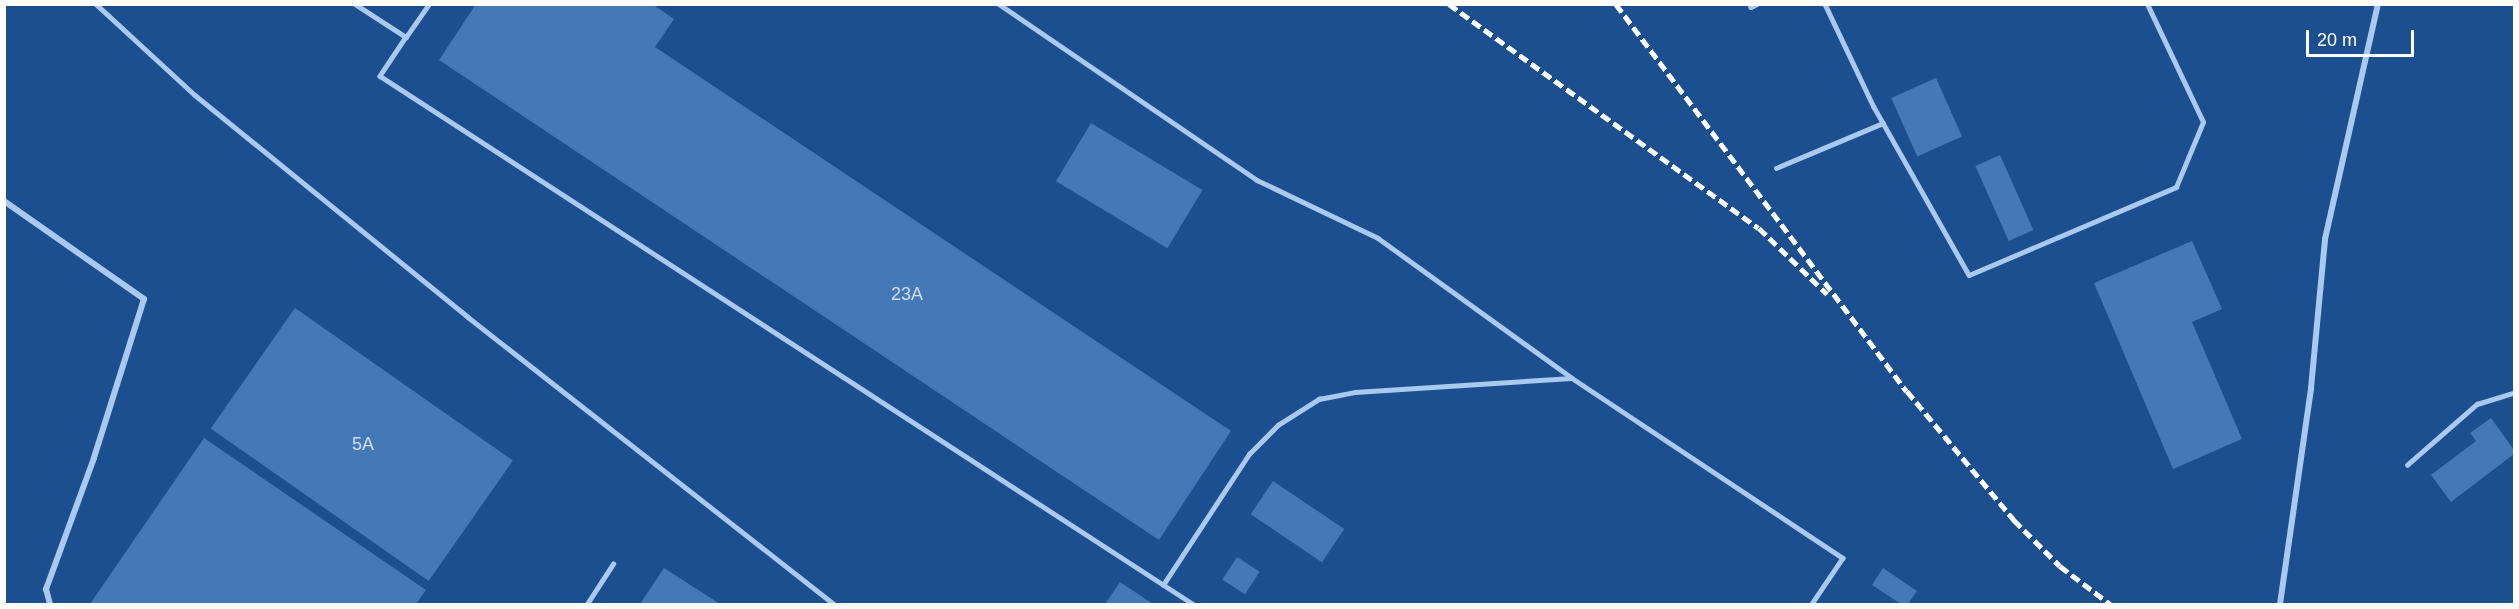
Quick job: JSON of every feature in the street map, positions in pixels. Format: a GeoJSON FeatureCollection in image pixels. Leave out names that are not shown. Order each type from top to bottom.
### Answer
{"type":"FeatureCollection","features":[{"type":"Feature","properties":{"kind":"street"},"geometry":{"type":"LineString","coordinates":[[2280,604],[2311,388],[2325,239],[2378,4]]}},
{"type":"Feature","properties":{"kind":"street"},"geometry":{"type":"LineString","coordinates":[[4,201],[144,299],[94,458],[46,589],[50,604]]}},
{"type":"Feature","properties":{"kind":"lane"},"geometry":{"type":"LineString","coordinates":[[96,4],[195,95],[450,302],[834,604]]}},
{"type":"Feature","properties":{"kind":"lane"},"geometry":{"type":"LineString","coordinates":[[355,4],[406,37]]}},
{"type":"Feature","properties":{"kind":"lane"},"geometry":{"type":"LineString","coordinates":[[429,4],[380,76],[1193,604]]}},
{"type":"Feature","properties":{"kind":"lane"},"geometry":{"type":"LineString","coordinates":[[999,4],[1257,180],[1378,238],[1572,378],[1843,558],[1812,604]]}},
{"type":"Feature","properties":{"kind":"lane"},"geometry":{"type":"LineString","coordinates":[[1750,4],[1751,7],[1757,4]]}},
{"type":"Feature","properties":{"kind":"lane"},"geometry":{"type":"LineString","coordinates":[[1825,4],[1883,123],[1969,275],[2176,188],[2203,122],[2147,4]]}},
{"type":"Feature","properties":{"kind":"lane"},"geometry":{"type":"LineString","coordinates":[[1776,168],[1883,123]]}},
{"type":"Feature","properties":{"kind":"lane"},"geometry":{"type":"LineString","coordinates":[[1163,585],[1249,454],[1278,425],[1319,399],[1355,392],[1572,378]]}},
{"type":"Feature","properties":{"kind":"lane"},"geometry":{"type":"LineString","coordinates":[[2407,465],[2477,404],[2514,393]]}},
{"type":"Feature","properties":{"kind":"lane"},"geometry":{"type":"LineString","coordinates":[[587,604],[613,564]]}},
{"type":"Feature","properties":{"kind":"building"},"geometry":{"type":"Polygon","coordinates":[[[476,4],[652,4],[674,19],[655,47],[1231,431],[1159,540],[439,60],[476,4]]]}},
{"type":"Feature","properties":{"kind":"building"},"geometry":{"type":"Polygon","coordinates":[[[1936,78],[1962,136],[1917,156],[1891,98],[1936,78]]]}},
{"type":"Feature","properties":{"kind":"building"},"geometry":{"type":"Polygon","coordinates":[[[1091,123],[1202,190],[1167,248],[1056,181],[1091,123]]]}},
{"type":"Feature","properties":{"kind":"building"},"geometry":{"type":"Polygon","coordinates":[[[2000,155],[2033,230],[2009,241],[1975,166],[2000,155]]]}},
{"type":"Feature","properties":{"kind":"building"},"geometry":{"type":"Polygon","coordinates":[[[2192,241],[2222,309],[2192,322],[2242,439],[2173,469],[2094,283],[2192,241]]]}},
{"type":"Feature","properties":{"kind":"building"},"geometry":{"type":"Polygon","coordinates":[[[295,308],[513,461],[429,581],[211,428],[295,308]]]}},
{"type":"Feature","properties":{"kind":"building"},"geometry":{"type":"Polygon","coordinates":[[[2491,418],[2514,450],[2514,454],[2451,502],[2431,475],[2476,441],[2470,433],[2491,418]]]}},
{"type":"Feature","properties":{"kind":"building"},"geometry":{"type":"Polygon","coordinates":[[[204,438],[426,590],[416,604],[90,604],[204,438]]]}},
{"type":"Feature","properties":{"kind":"building"},"geometry":{"type":"Polygon","coordinates":[[[1273,481],[1344,529],[1322,562],[1251,514],[1273,481]]]}},
{"type":"Feature","properties":{"kind":"building"},"geometry":{"type":"Polygon","coordinates":[[[1237,557],[1260,572],[1245,594],[1222,580],[1237,557]]]}},
{"type":"Feature","properties":{"kind":"building"},"geometry":{"type":"Polygon","coordinates":[[[664,568],[720,604],[640,604],[664,568]]]}},
{"type":"Feature","properties":{"kind":"building"},"geometry":{"type":"Polygon","coordinates":[[[1883,568],[1917,591],[1908,604],[1901,604],[1872,585],[1883,568]]]}},
{"type":"Feature","properties":{"kind":"building"},"geometry":{"type":"Polygon","coordinates":[[[1120,582],[1153,604],[1105,604],[1120,582]]]}},
{"type":"Feature","properties":{"kind":"railway"},"geometry":{"type":"LineString","coordinates":[[1449,4],[1759,228],[1827,294]]}},
{"type":"Feature","properties":{"kind":"railway"},"geometry":{"type":"LineString","coordinates":[[1616,4],[1907,391],[2014,520],[2060,566],[2110,604]]}}]}
